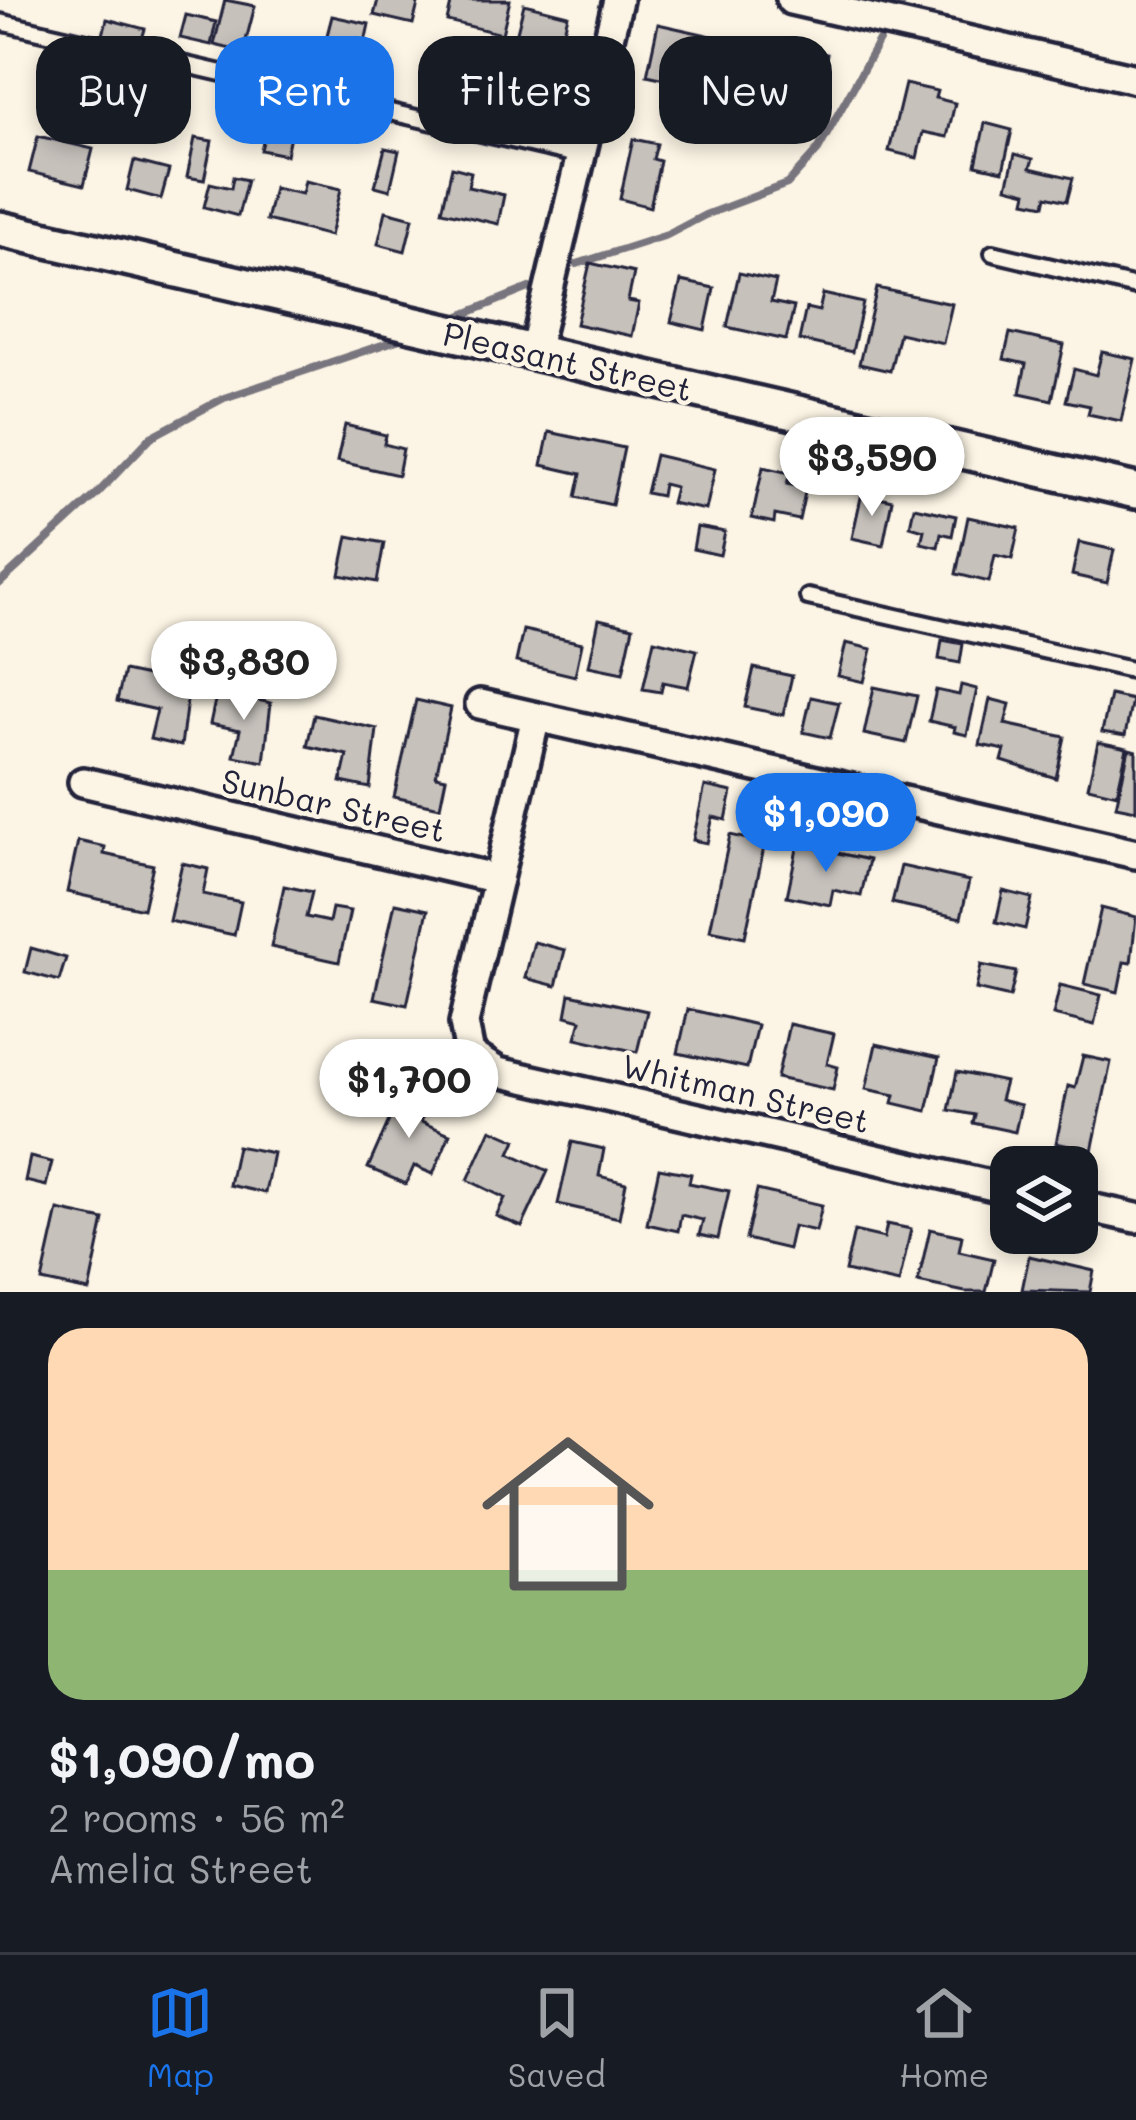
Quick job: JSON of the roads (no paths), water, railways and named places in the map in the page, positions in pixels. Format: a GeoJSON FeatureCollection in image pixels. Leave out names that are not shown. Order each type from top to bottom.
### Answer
{"type":"FeatureCollection","features":[{"type":"Feature","properties":{"kind":"street"},"geometry":{"type":"LineString","coordinates":[[534,352],[618,0]]}},
{"type":"Feature","properties":{"kind":"street"},"geometry":{"type":"LineString","coordinates":[[791,0],[1136,79]]}},
{"type":"Feature","properties":{"kind":"street","name":"Pleasant Street"},"geometry":{"type":"LineString","coordinates":[[0,229],[1136,491]]}},
{"type":"Feature","properties":{"kind":"street"},"geometry":{"type":"LineString","coordinates":[[480,704],[1136,854]]}},
{"type":"Feature","properties":{"kind":"street"},"geometry":{"type":"LineString","coordinates":[[498,879],[536,717]]}},
{"type":"Feature","properties":{"kind":"street","name":"Sunbar Street"},"geometry":{"type":"LineString","coordinates":[[83,782],[498,879]]}},
{"type":"Feature","properties":{"kind":"street","name":"Whitman Street"},"geometry":{"type":"LineString","coordinates":[[498,879],[464,1023],[470,1054],[498,1072],[990,1185]]}},
{"type":"Feature","properties":{"kind":"street"},"geometry":{"type":"LineString","coordinates":[[1098,1208],[1135,1214]]}},
{"type":"Feature","properties":{"kind":"lane"},"geometry":{"type":"LineString","coordinates":[[0,22],[581,156]]}},
{"type":"Feature","properties":{"kind":"lane"},"geometry":{"type":"LineString","coordinates":[[994,253],[1136,286]]}},
{"type":"Feature","properties":{"kind":"lane"},"geometry":{"type":"LineString","coordinates":[[808,597],[1136,671]]}},
{"type":"Feature","properties":{"kind":"waterway"},"geometry":{"type":"LineString","coordinates":[[900,7],[904,0]]}},
{"type":"Feature","properties":{"kind":"waterway"},"geometry":{"type":"LineString","coordinates":[[577,264],[667,235],[787,184],[818,150],[880,39]]}},
{"type":"Feature","properties":{"kind":"waterway"},"geometry":{"type":"LineString","coordinates":[[460,316],[529,288]]}},
{"type":"Feature","properties":{"kind":"waterway"},"geometry":{"type":"LineString","coordinates":[[0,583],[151,437],[224,398],[406,337]]}}]}
